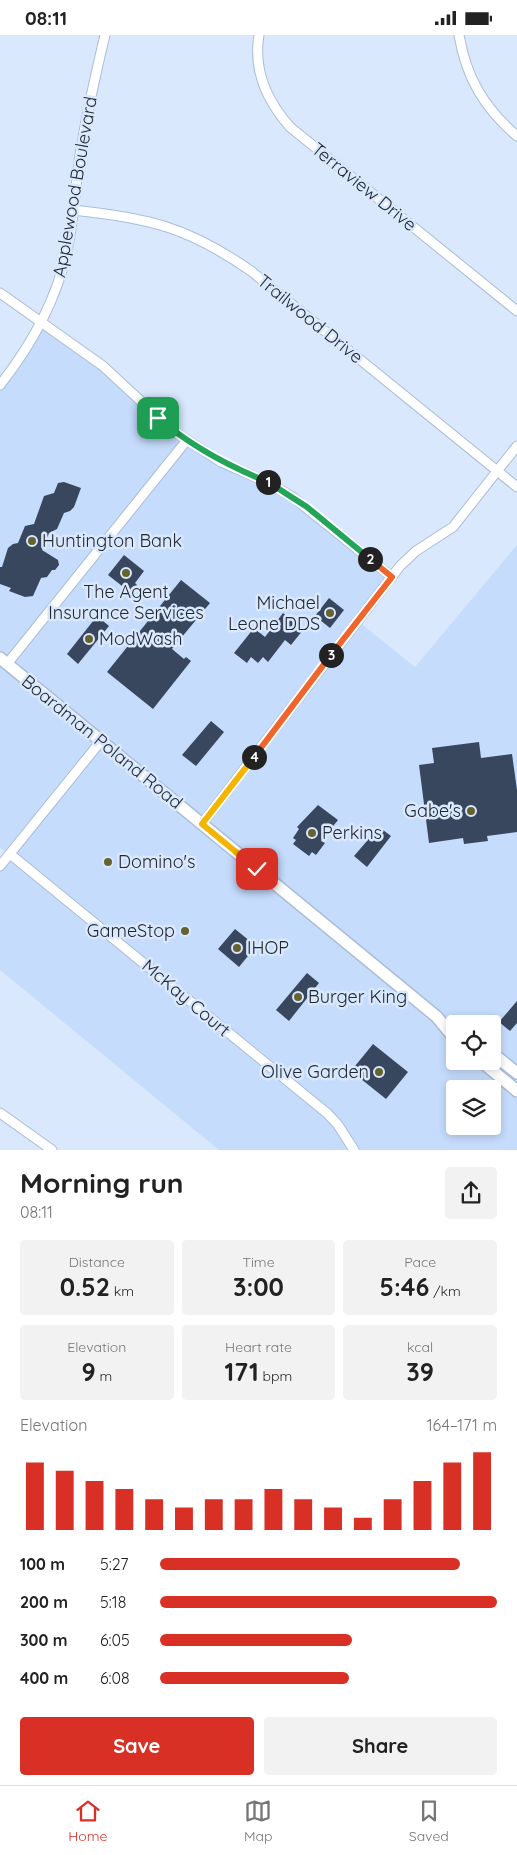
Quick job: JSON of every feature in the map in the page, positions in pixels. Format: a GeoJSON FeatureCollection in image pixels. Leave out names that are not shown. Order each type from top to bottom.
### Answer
{"type":"FeatureCollection","features":[{"type":"Feature","properties":{"kind":"main road","name":"Boardman Poland Road"},"geometry":{"type":"LineString","coordinates":[[4,661],[437,1017],[446,1028]]}},
{"type":"Feature","properties":{"kind":"main road","name":"Boardman Poland Road"},"geometry":{"type":"LineString","coordinates":[[437,1017],[446,1022]]}},
{"type":"Feature","properties":{"kind":"main road"},"geometry":{"type":"LineString","coordinates":[[501,1060],[517,1073]]}},
{"type":"Feature","properties":{"kind":"main road"},"geometry":{"type":"LineString","coordinates":[[492,1070],[517,1091]]}},
{"type":"Feature","properties":{"kind":"street","name":"Applewood Boulevard"},"geometry":{"type":"LineString","coordinates":[[0,385],[31,343],[53,300],[62,271],[85,125],[105,35]]}},
{"type":"Feature","properties":{"kind":"street","name":"Terraview Drive"},"geometry":{"type":"LineString","coordinates":[[259,35],[258,55],[262,82],[274,108],[290,127],[517,311]]}},
{"type":"Feature","properties":{"kind":"street"},"geometry":{"type":"LineString","coordinates":[[459,35],[466,67],[476,91],[494,115],[517,135]]}},
{"type":"Feature","properties":{"kind":"street","name":"Trailwood Drive"},"geometry":{"type":"LineString","coordinates":[[73,210],[123,215],[156,222],[191,235],[225,253],[252,271],[517,487]]}},
{"type":"Feature","properties":{"kind":"street"},"geometry":{"type":"LineString","coordinates":[[0,293],[103,366],[158,418],[187,440],[221,462],[269,483],[294,498],[392,577]]}},
{"type":"Feature","properties":{"kind":"street"},"geometry":{"type":"LineString","coordinates":[[4,661],[187,440]]}},
{"type":"Feature","properties":{"kind":"street"},"geometry":{"type":"LineString","coordinates":[[202,824],[392,577],[416,551],[453,527],[517,446]]}},
{"type":"Feature","properties":{"kind":"street"},"geometry":{"type":"LineString","coordinates":[[0,866],[101,741]]}},
{"type":"Feature","properties":{"kind":"street","name":"McKay Court"},"geometry":{"type":"LineString","coordinates":[[10,854],[328,1115],[338,1125],[354,1150]]}},
{"type":"Feature","properties":{"kind":"street"},"geometry":{"type":"LineString","coordinates":[[0,1113],[52,1150]]}},
{"type":"Feature","properties":{"kind":"shaded area"},"geometry":{"type":"Polygon","coordinates":[[[41,323],[73,344],[200,449],[269,483],[392,577],[358,621],[415,667],[517,545],[517,1150],[219,1150],[0,970],[0,866],[10,854],[0,848],[0,383],[41,323]]]}},
{"type":"Feature","properties":{"kind":"building","name":"Huntington Bank"},"geometry":{"type":"Polygon","coordinates":[[[64,482],[81,488],[74,507],[64,513],[57,529],[49,533],[42,550],[58,560],[59,565],[47,577],[41,578],[33,596],[25,597],[9,591],[11,588],[0,584],[0,567],[2,567],[8,548],[18,543],[25,526],[34,524],[44,496],[54,493],[58,483],[64,482]]]}},
{"type":"Feature","properties":{"kind":"building","name":"The Agent Insurance Services"},"geometry":{"type":"Polygon","coordinates":[[[124,555],[144,571],[135,583],[137,585],[131,593],[108,575],[124,555]]]}},
{"type":"Feature","properties":{"kind":"building"},"geometry":{"type":"Polygon","coordinates":[[[181,580],[210,603],[172,649],[184,659],[186,657],[191,661],[153,709],[107,672],[181,580]]]}},
{"type":"Feature","properties":{"kind":"building","name":"Michael Leone DDS"},"geometry":{"type":"Polygon","coordinates":[[[329,598],[344,610],[330,628],[315,616],[329,598]]]}},
{"type":"Feature","properties":{"kind":"building"},"geometry":{"type":"Polygon","coordinates":[[[283,613],[303,630],[291,645],[285,640],[268,662],[263,657],[258,663],[251,657],[247,663],[234,653],[254,628],[265,637],[283,613]]]}},
{"type":"Feature","properties":{"kind":"building","name":"ModWash"},"geometry":{"type":"Polygon","coordinates":[[[97,616],[109,626],[78,664],[67,654],[97,616]]]}},
{"type":"Feature","properties":{"kind":"building"},"geometry":{"type":"Polygon","coordinates":[[[211,721],[224,732],[196,766],[182,755],[211,721]]]}},
{"type":"Feature","properties":{"kind":"building","name":"Gabe's"},"geometry":{"type":"Polygon","coordinates":[[[479,742],[481,758],[512,754],[517,790],[517,832],[487,836],[488,841],[464,844],[463,838],[429,843],[419,765],[434,763],[432,748],[479,742]]]}},
{"type":"Feature","properties":{"kind":"building","name":"Perkins"},"geometry":{"type":"Polygon","coordinates":[[[318,805],[338,820],[321,841],[325,843],[316,855],[312,852],[309,856],[293,844],[296,840],[293,838],[299,829],[297,827],[318,805]]]}},
{"type":"Feature","properties":{"kind":"building"},"geometry":{"type":"Polygon","coordinates":[[[379,827],[391,836],[367,867],[354,856],[379,827]]]}},
{"type":"Feature","properties":{"kind":"building","name":"IHOP"},"geometry":{"type":"Polygon","coordinates":[[[235,929],[256,946],[239,967],[218,949],[235,929]]]}},
{"type":"Feature","properties":{"kind":"building","name":"Burger King"},"geometry":{"type":"Polygon","coordinates":[[[307,973],[319,983],[289,1021],[276,1010],[307,973]]]}},
{"type":"Feature","properties":{"kind":"building"},"geometry":{"type":"Polygon","coordinates":[[[517,1001],[517,1023],[510,1031],[501,1024],[501,1020],[517,1001]]]}},
{"type":"Feature","properties":{"kind":"building","name":"Olive Garden"},"geometry":{"type":"Polygon","coordinates":[[[373,1044],[408,1072],[386,1099],[351,1071],[373,1044]]]}},
{"type":"Feature","properties":{"kind":"place","name":"Huntington Bank"},"geometry":{"type":"Point","coordinates":[32,541]}},
{"type":"Feature","properties":{"kind":"place","name":"The Agent Insurance Services"},"geometry":{"type":"Point","coordinates":[126,573]}},
{"type":"Feature","properties":{"kind":"place","name":"Michael Leone DDS"},"geometry":{"type":"Point","coordinates":[330,613]}},
{"type":"Feature","properties":{"kind":"place","name":"ModWash"},"geometry":{"type":"Point","coordinates":[89,639]}},
{"type":"Feature","properties":{"kind":"place","name":"Gabe's"},"geometry":{"type":"Point","coordinates":[471,811]}},
{"type":"Feature","properties":{"kind":"place","name":"Perkins"},"geometry":{"type":"Point","coordinates":[312,833]}},
{"type":"Feature","properties":{"kind":"place","name":"Domino's"},"geometry":{"type":"Point","coordinates":[108,862]}},
{"type":"Feature","properties":{"kind":"place","name":"GameStop"},"geometry":{"type":"Point","coordinates":[185,931]}},
{"type":"Feature","properties":{"kind":"place","name":"IHOP"},"geometry":{"type":"Point","coordinates":[237,948]}},
{"type":"Feature","properties":{"kind":"place","name":"Burger King"},"geometry":{"type":"Point","coordinates":[298,997]}},
{"type":"Feature","properties":{"kind":"place","name":"Olive Garden"},"geometry":{"type":"Point","coordinates":[379,1072]}},
{"type":"Feature","properties":{"kind":"route"},"geometry":{"type":"LineString","coordinates":[[158,418],[172,430],[221,462],[283,490],[307,507],[392,577],[202,824],[257,869]]}}]}
